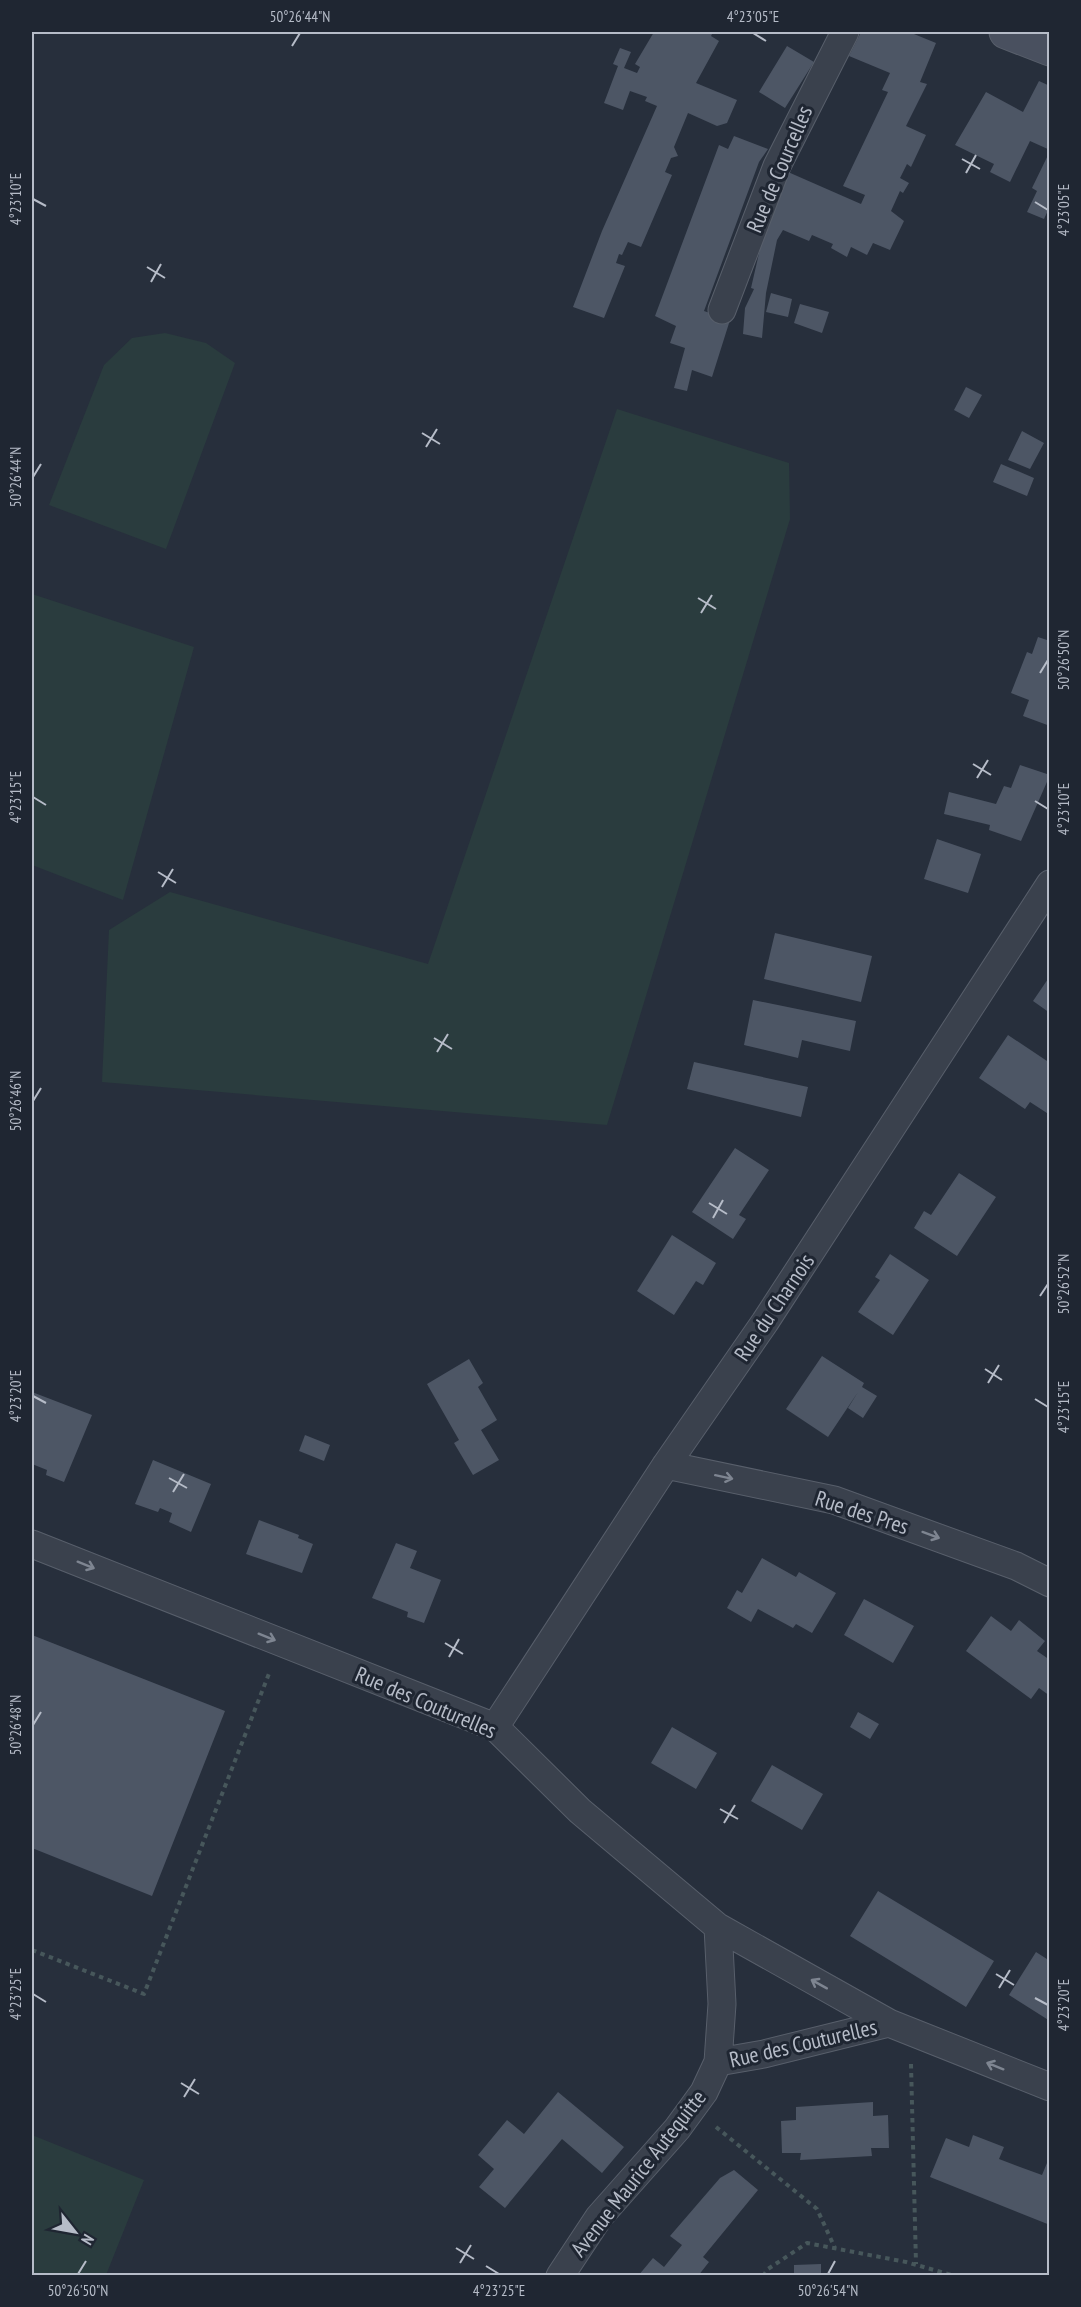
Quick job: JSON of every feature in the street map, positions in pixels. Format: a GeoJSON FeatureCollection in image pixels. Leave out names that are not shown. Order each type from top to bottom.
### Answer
{"type":"FeatureCollection","features":[{"type":"Feature","properties":{"kind":"main road"},"geometry":{"type":"LineString","coordinates":[[1006,32],[1050,49]]}},
{"type":"Feature","properties":{"kind":"street","name":"Rue de Courcelles"},"geometry":{"type":"LineString","coordinates":[[722,310],[777,166],[845,32]]}},
{"type":"Feature","properties":{"kind":"street","name":"Rue du Charnois"},"geometry":{"type":"LineString","coordinates":[[495,1727],[666,1465],[765,1322],[1050,884]]}},
{"type":"Feature","properties":{"kind":"street","name":"Rue des Pres"},"geometry":{"type":"LineString","coordinates":[[666,1465],[834,1500],[1016,1566],[1050,1583]]}},
{"type":"Feature","properties":{"kind":"street","name":"Rue des Couturelles"},"geometry":{"type":"LineString","coordinates":[[32,1544],[495,1727],[580,1811],[718,1927],[899,2027],[1050,2087]]}},
{"type":"Feature","properties":{"kind":"street","name":"Avenue Maurice Autequitte"},"geometry":{"type":"LineString","coordinates":[[560,2276],[599,2217],[693,2108],[704,2092],[718,2062],[722,2004],[718,1927]]}},
{"type":"Feature","properties":{"kind":"street","name":"Rue des Couturelles"},"geometry":{"type":"LineString","coordinates":[[718,2062],[899,2027]]}},
{"type":"Feature","properties":{"kind":"path"},"geometry":{"type":"LineString","coordinates":[[32,1950],[144,1994],[281,1642]]}},
{"type":"Feature","properties":{"kind":"path"},"geometry":{"type":"LineString","coordinates":[[899,2027],[916,2265]]}},
{"type":"Feature","properties":{"kind":"path"},"geometry":{"type":"LineString","coordinates":[[693,2108],[817,2209],[836,2248]]}},
{"type":"Feature","properties":{"kind":"path"},"geometry":{"type":"LineString","coordinates":[[763,2276],[768,2269],[807,2243],[916,2265],[955,2276]]}},
{"type":"Feature","properties":{"kind":"shaded area"},"geometry":{"type":"Polygon","coordinates":[[[165,333],[206,343],[235,363],[166,549],[49,505],[104,365],[132,338],[165,333]]]}},
{"type":"Feature","properties":{"kind":"shaded area"},"geometry":{"type":"Polygon","coordinates":[[[617,409],[789,463],[790,519],[607,1125],[102,1082],[109,930],[170,892],[428,964],[617,409]]]}},
{"type":"Feature","properties":{"kind":"shaded area"},"geometry":{"type":"Polygon","coordinates":[[[32,594],[194,647],[123,900],[32,865],[32,594]]]}},
{"type":"Feature","properties":{"kind":"shaded area"},"geometry":{"type":"Polygon","coordinates":[[[32,2135],[144,2180],[106,2275],[32,2275],[32,2135]]]}},
{"type":"Feature","properties":{"kind":"building"},"geometry":{"type":"Polygon","coordinates":[[[654,32],[713,32],[711,36],[719,41],[696,83],[737,100],[727,123],[717,126],[688,113],[674,147],[678,156],[671,158],[665,172],[672,175],[641,247],[628,242],[622,255],[619,254],[616,263],[625,266],[604,318],[573,307],[602,231],[657,106],[645,101],[647,97],[630,91],[623,110],[604,103],[618,66],[613,64],[620,48],[631,52],[624,68],[637,73],[640,67],[635,64],[654,32]]]}},
{"type":"Feature","properties":{"kind":"building"},"geometry":{"type":"Polygon","coordinates":[[[861,32],[909,32],[936,43],[920,82],[927,84],[906,126],[926,135],[911,167],[907,164],[900,178],[909,183],[903,193],[900,191],[891,211],[904,221],[890,250],[873,243],[867,255],[851,247],[847,257],[831,248],[833,244],[812,235],[809,241],[783,230],[777,240],[766,293],[762,338],[743,334],[745,308],[754,289],[751,288],[760,249],[788,172],[861,204],[865,195],[843,186],[888,92],[882,90],[890,73],[849,56],[861,32]]]}},
{"type":"Feature","properties":{"kind":"building"},"geometry":{"type":"Polygon","coordinates":[[[787,46],[814,62],[785,108],[759,92],[787,46]]]}},
{"type":"Feature","properties":{"kind":"building"},"geometry":{"type":"Polygon","coordinates":[[[1039,81],[1050,86],[1050,150],[1030,141],[1010,182],[990,172],[994,164],[955,145],[986,92],[1023,112],[1039,81]]]}},
{"type":"Feature","properties":{"kind":"building"},"geometry":{"type":"Polygon","coordinates":[[[734,136],[768,149],[759,162],[704,311],[730,320],[712,377],[692,370],[687,391],[674,388],[685,348],[670,343],[676,326],[655,316],[719,145],[728,149],[734,136]]]}},
{"type":"Feature","properties":{"kind":"building"},"geometry":{"type":"Polygon","coordinates":[[[1050,151],[1050,206],[1044,219],[1027,212],[1037,191],[1032,188],[1050,151]]]}},
{"type":"Feature","properties":{"kind":"building"},"geometry":{"type":"Polygon","coordinates":[[[771,293],[792,299],[788,317],[766,312],[771,293]]]}},
{"type":"Feature","properties":{"kind":"building"},"geometry":{"type":"Polygon","coordinates":[[[800,304],[829,312],[822,333],[794,323],[800,304]]]}},
{"type":"Feature","properties":{"kind":"building"},"geometry":{"type":"Polygon","coordinates":[[[966,387],[982,395],[969,418],[954,410],[966,387]]]}},
{"type":"Feature","properties":{"kind":"building"},"geometry":{"type":"Polygon","coordinates":[[[1022,431],[1044,443],[1030,469],[1008,460],[1022,431]]]}},
{"type":"Feature","properties":{"kind":"building"},"geometry":{"type":"Polygon","coordinates":[[[1001,464],[1034,478],[1027,496],[993,482],[1001,464]]]}},
{"type":"Feature","properties":{"kind":"building"},"geometry":{"type":"Polygon","coordinates":[[[1038,637],[1050,641],[1050,726],[1023,716],[1029,700],[1011,693],[1027,652],[1032,654],[1038,637]]]}},
{"type":"Feature","properties":{"kind":"building"},"geometry":{"type":"Polygon","coordinates":[[[1020,765],[1050,775],[1021,841],[989,830],[990,825],[944,814],[949,792],[996,804],[1004,786],[1011,788],[1020,765]]]}},
{"type":"Feature","properties":{"kind":"building"},"geometry":{"type":"Polygon","coordinates":[[[937,839],[981,854],[968,893],[924,879],[937,839]]]}},
{"type":"Feature","properties":{"kind":"building"},"geometry":{"type":"Polygon","coordinates":[[[775,933],[872,956],[861,1002],[764,979],[775,933]]]}},
{"type":"Feature","properties":{"kind":"building"},"geometry":{"type":"Polygon","coordinates":[[[1050,976],[1050,1013],[1033,1001],[1050,976]]]}},
{"type":"Feature","properties":{"kind":"building"},"geometry":{"type":"Polygon","coordinates":[[[753,1000],[856,1021],[850,1051],[802,1040],[798,1058],[744,1045],[753,1000]]]}},
{"type":"Feature","properties":{"kind":"building"},"geometry":{"type":"Polygon","coordinates":[[[1008,1035],[1050,1063],[1050,1115],[1030,1102],[1025,1109],[979,1078],[1008,1035]]]}},
{"type":"Feature","properties":{"kind":"building"},"geometry":{"type":"Polygon","coordinates":[[[694,1062],[808,1087],[801,1117],[687,1089],[694,1062]]]}},
{"type":"Feature","properties":{"kind":"building"},"geometry":{"type":"Polygon","coordinates":[[[735,1148],[769,1170],[739,1215],[746,1219],[733,1239],[692,1212],[735,1148]]]}},
{"type":"Feature","properties":{"kind":"building"},"geometry":{"type":"Polygon","coordinates":[[[959,1173],[996,1197],[957,1256],[914,1228],[924,1211],[931,1215],[959,1173]]]}},
{"type":"Feature","properties":{"kind":"building"},"geometry":{"type":"Polygon","coordinates":[[[672,1235],[716,1263],[703,1285],[696,1281],[674,1315],[637,1291],[672,1235]]]}},
{"type":"Feature","properties":{"kind":"building"},"geometry":{"type":"Polygon","coordinates":[[[890,1254],[929,1280],[893,1335],[858,1312],[880,1280],[875,1277],[890,1254]]]}},
{"type":"Feature","properties":{"kind":"building"},"geometry":{"type":"Polygon","coordinates":[[[822,1356],[864,1383],[862,1387],[877,1396],[863,1418],[848,1408],[858,1392],[828,1437],[786,1409],[822,1356]]]}},
{"type":"Feature","properties":{"kind":"building"},"geometry":{"type":"Polygon","coordinates":[[[469,1359],[483,1383],[478,1387],[497,1420],[481,1430],[499,1460],[473,1475],[454,1443],[459,1440],[427,1384],[469,1359]]]}},
{"type":"Feature","properties":{"kind":"building"},"geometry":{"type":"Polygon","coordinates":[[[32,1392],[92,1415],[64,1482],[46,1475],[47,1470],[32,1464],[32,1392]]]}},
{"type":"Feature","properties":{"kind":"building"},"geometry":{"type":"Polygon","coordinates":[[[305,1435],[330,1445],[324,1461],[299,1451],[305,1435]]]}},
{"type":"Feature","properties":{"kind":"building"},"geometry":{"type":"Polygon","coordinates":[[[153,1460],[211,1484],[191,1532],[169,1522],[172,1513],[160,1508],[158,1512],[135,1504],[153,1460]]]}},
{"type":"Feature","properties":{"kind":"building"},"geometry":{"type":"Polygon","coordinates":[[[259,1520],[299,1535],[298,1538],[313,1544],[302,1573],[246,1554],[259,1520]]]}},
{"type":"Feature","properties":{"kind":"building"},"geometry":{"type":"Polygon","coordinates":[[[396,1543],[417,1551],[410,1568],[441,1580],[424,1623],[407,1617],[408,1612],[372,1598],[396,1543]]]}},
{"type":"Feature","properties":{"kind":"building"},"geometry":{"type":"Polygon","coordinates":[[[762,1558],[796,1577],[799,1572],[836,1593],[812,1633],[796,1624],[793,1628],[758,1609],[751,1622],[727,1608],[737,1590],[742,1593],[762,1558]]]}},
{"type":"Feature","properties":{"kind":"building"},"geometry":{"type":"Polygon","coordinates":[[[864,1599],[914,1626],[893,1663],[844,1635],[864,1599]]]}},
{"type":"Feature","properties":{"kind":"building"},"geometry":{"type":"Polygon","coordinates":[[[991,1616],[1011,1631],[1019,1620],[1045,1641],[1037,1651],[1050,1660],[1050,1696],[1039,1688],[1031,1699],[966,1651],[991,1616]]]}},
{"type":"Feature","properties":{"kind":"building"},"geometry":{"type":"Polygon","coordinates":[[[32,1635],[225,1711],[152,1896],[32,1848],[32,1635]]]}},
{"type":"Feature","properties":{"kind":"building"},"geometry":{"type":"Polygon","coordinates":[[[858,1712],[879,1724],[870,1739],[850,1727],[858,1712]]]}},
{"type":"Feature","properties":{"kind":"building"},"geometry":{"type":"Polygon","coordinates":[[[672,1727],[717,1753],[696,1789],[651,1763],[672,1727]]]}},
{"type":"Feature","properties":{"kind":"building"},"geometry":{"type":"Polygon","coordinates":[[[772,1765],[823,1794],[802,1830],[751,1801],[772,1765]]]}},
{"type":"Feature","properties":{"kind":"building"},"geometry":{"type":"Polygon","coordinates":[[[878,1891],[994,1961],[966,2007],[850,1936],[878,1891]]]}},
{"type":"Feature","properties":{"kind":"building"},"geometry":{"type":"Polygon","coordinates":[[[1036,1952],[1050,1961],[1050,2021],[1009,1995],[1036,1952]]]}},
{"type":"Feature","properties":{"kind":"building"},"geometry":{"type":"Polygon","coordinates":[[[558,2092],[624,2147],[602,2173],[562,2139],[505,2208],[479,2187],[494,2169],[478,2155],[507,2120],[524,2134],[558,2092]]]}},
{"type":"Feature","properties":{"kind":"building"},"geometry":{"type":"Polygon","coordinates":[[[873,2102],[873,2116],[888,2115],[889,2148],[871,2148],[872,2156],[800,2160],[801,2153],[782,2153],[781,2121],[796,2120],[796,2107],[873,2102]]]}},
{"type":"Feature","properties":{"kind":"building"},"geometry":{"type":"Polygon","coordinates":[[[973,2135],[1004,2147],[999,2159],[1020,2167],[1042,2175],[1047,2163],[1050,2164],[1050,2225],[930,2177],[946,2138],[969,2147],[973,2135]]]}},
{"type":"Feature","properties":{"kind":"building"},"geometry":{"type":"Polygon","coordinates":[[[734,2170],[758,2190],[703,2257],[709,2262],[698,2276],[638,2276],[653,2258],[664,2267],[682,2245],[670,2236],[720,2178],[734,2170]]]}},
{"type":"Feature","properties":{"kind":"building"},"geometry":{"type":"Polygon","coordinates":[[[821,2264],[821,2276],[794,2276],[794,2265],[821,2264]]]}}]}
